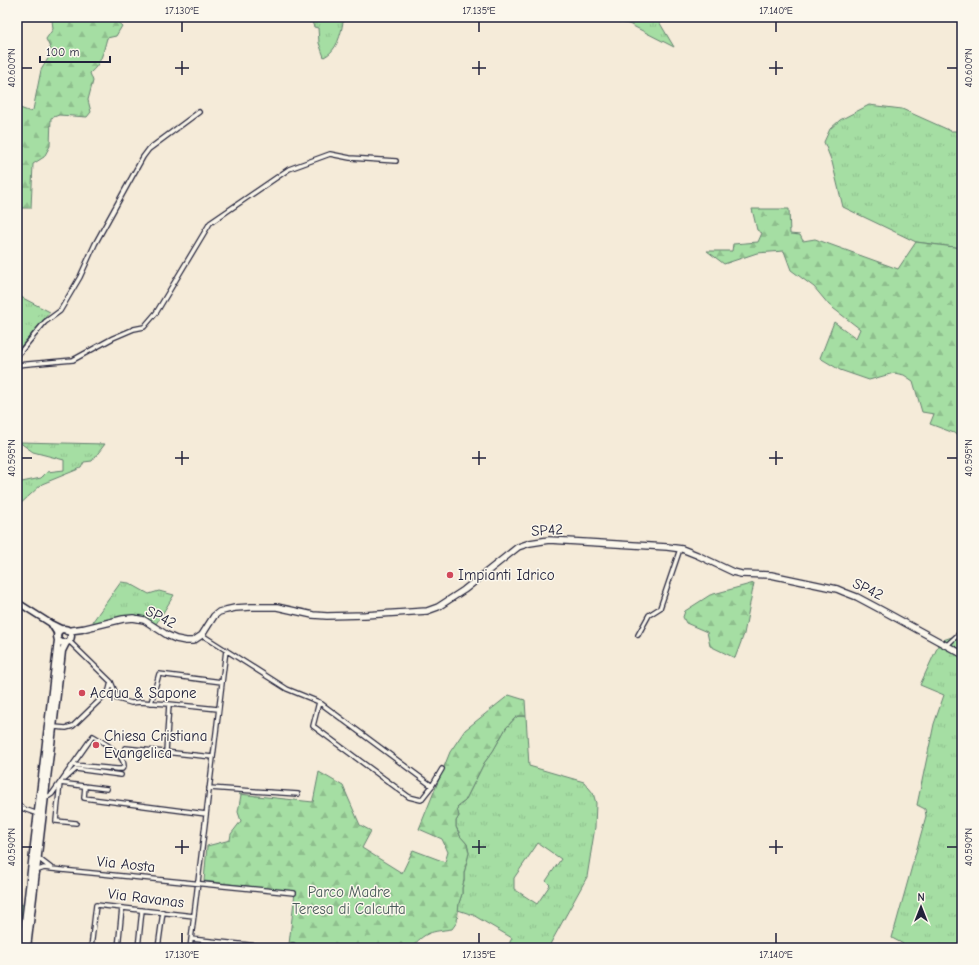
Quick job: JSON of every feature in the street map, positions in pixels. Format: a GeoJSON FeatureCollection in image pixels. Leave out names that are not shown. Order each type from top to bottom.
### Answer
{"type":"FeatureCollection","features":[{"type":"Feature","properties":{"kind":"main road","name":"SP42"},"geometry":{"type":"LineString","coordinates":[[66,630],[82,629],[133,618],[144,620],[167,636],[192,641],[202,635],[214,616],[219,612],[235,608],[277,607],[313,615],[327,616],[427,611],[438,607],[464,590],[518,547],[530,543],[549,540],[660,546],[680,549],[733,572],[741,574],[771,575],[841,590],[857,597],[962,654]]}},
{"type":"Feature","properties":{"kind":"main road","name":"SP42"},"geometry":{"type":"LineString","coordinates":[[68,640],[82,629]]}},
{"type":"Feature","properties":{"kind":"main road"},"geometry":{"type":"LineString","coordinates":[[22,948],[58,637],[61,630],[66,630],[70,634],[62,651],[27,948]]}},
{"type":"Feature","properties":{"kind":"main road"},"geometry":{"type":"LineString","coordinates":[[58,637],[61,642],[68,640]]}},
{"type":"Feature","properties":{"kind":"street"},"geometry":{"type":"LineString","coordinates":[[17,356],[45,322],[60,311],[80,277],[95,244],[149,148],[199,112]]}},
{"type":"Feature","properties":{"kind":"street"},"geometry":{"type":"LineString","coordinates":[[17,365],[73,360],[113,338],[134,329],[144,327],[156,313],[210,224],[289,169],[330,154],[350,158],[396,161]]}},
{"type":"Feature","properties":{"kind":"street"},"geometry":{"type":"LineString","coordinates":[[638,636],[649,615],[660,608],[680,549]]}},
{"type":"Feature","properties":{"kind":"street"},"geometry":{"type":"LineString","coordinates":[[17,602],[50,623],[66,630]]}},
{"type":"Feature","properties":{"kind":"street"},"geometry":{"type":"LineString","coordinates":[[50,623],[58,637]]}},
{"type":"Feature","properties":{"kind":"street"},"geometry":{"type":"LineString","coordinates":[[946,646],[962,631]]}},
{"type":"Feature","properties":{"kind":"street"},"geometry":{"type":"LineString","coordinates":[[202,635],[286,689],[319,702],[432,786]]}},
{"type":"Feature","properties":{"kind":"street"},"geometry":{"type":"LineString","coordinates":[[68,640],[111,682],[118,699]]}},
{"type":"Feature","properties":{"kind":"street"},"geometry":{"type":"LineString","coordinates":[[190,948],[226,650]]}},
{"type":"Feature","properties":{"kind":"street"},"geometry":{"type":"LineString","coordinates":[[151,703],[159,674],[222,682]]}},
{"type":"Feature","properties":{"kind":"street"},"geometry":{"type":"LineString","coordinates":[[54,727],[66,728],[73,726],[105,695],[109,690],[111,682]]}},
{"type":"Feature","properties":{"kind":"street"},"geometry":{"type":"LineString","coordinates":[[105,695],[131,703],[169,704],[218,709]]}},
{"type":"Feature","properties":{"kind":"street"},"geometry":{"type":"LineString","coordinates":[[319,702],[313,726],[410,797],[421,800],[432,786],[442,769]]}},
{"type":"Feature","properties":{"kind":"street"},"geometry":{"type":"LineString","coordinates":[[166,752],[169,704]]}},
{"type":"Feature","properties":{"kind":"street"},"geometry":{"type":"LineString","coordinates":[[45,797],[52,794],[74,765],[93,736],[110,747],[122,758],[124,762],[122,769],[74,765]]}},
{"type":"Feature","properties":{"kind":"street"},"geometry":{"type":"LineString","coordinates":[[125,748],[213,757]]}},
{"type":"Feature","properties":{"kind":"street"},"geometry":{"type":"LineString","coordinates":[[76,823],[56,821],[60,783],[76,769],[121,775]]}},
{"type":"Feature","properties":{"kind":"street"},"geometry":{"type":"LineString","coordinates":[[60,783],[107,789]]}},
{"type":"Feature","properties":{"kind":"street"},"geometry":{"type":"LineString","coordinates":[[85,786],[84,798],[206,814]]}},
{"type":"Feature","properties":{"kind":"street"},"geometry":{"type":"LineString","coordinates":[[209,788],[298,794]]}},
{"type":"Feature","properties":{"kind":"street"},"geometry":{"type":"LineString","coordinates":[[17,804],[24,809],[38,814]]}},
{"type":"Feature","properties":{"kind":"street"},"geometry":{"type":"LineString","coordinates":[[38,858],[52,869]]}},
{"type":"Feature","properties":{"kind":"street","name":"Via Aosta"},"geometry":{"type":"LineString","coordinates":[[36,871],[44,868],[294,893]]}},
{"type":"Feature","properties":{"kind":"street","name":"Via Ravanas"},"geometry":{"type":"LineString","coordinates":[[91,948],[96,905],[194,916]]}},
{"type":"Feature","properties":{"kind":"street"},"geometry":{"type":"LineString","coordinates":[[118,948],[122,908]]}},
{"type":"Feature","properties":{"kind":"street"},"geometry":{"type":"LineString","coordinates":[[138,948],[142,910]]}},
{"type":"Feature","properties":{"kind":"street"},"geometry":{"type":"LineString","coordinates":[[158,948],[163,912]]}},
{"type":"Feature","properties":{"kind":"street"},"geometry":{"type":"LineString","coordinates":[[191,939],[278,948]]}},
{"type":"Feature","properties":{"kind":"green space"},"geometry":{"type":"Polygon","coordinates":[[[52,17],[90,17],[95,19],[97,17],[112,17],[122,26],[116,36],[107,38],[100,61],[90,73],[93,81],[88,100],[91,112],[87,117],[59,115],[51,118],[50,146],[44,157],[33,164],[31,208],[17,208],[17,143],[22,133],[17,118],[17,107],[31,112],[33,110],[41,70],[52,52],[46,39],[53,29],[52,17]]]}},
{"type":"Feature","properties":{"kind":"green space"},"geometry":{"type":"Polygon","coordinates":[[[310,17],[352,17],[343,22],[340,37],[332,51],[324,57],[319,43],[318,28],[314,27],[310,17]]]}},
{"type":"Feature","properties":{"kind":"green space"},"geometry":{"type":"Polygon","coordinates":[[[598,17],[663,17],[658,20],[674,47],[629,24],[598,17]]]}},
{"type":"Feature","properties":{"kind":"green space"},"geometry":{"type":"Polygon","coordinates":[[[869,105],[902,109],[951,131],[962,131],[962,248],[916,242],[843,207],[832,162],[824,142],[830,129],[840,120],[869,105]]]}},
{"type":"Feature","properties":{"kind":"green space"},"geometry":{"type":"Polygon","coordinates":[[[752,209],[789,209],[790,234],[800,235],[803,241],[815,239],[898,269],[916,242],[962,248],[962,436],[930,424],[934,414],[922,412],[913,381],[904,375],[894,373],[869,380],[840,370],[820,358],[834,322],[856,338],[860,329],[829,305],[814,287],[791,270],[784,251],[757,253],[724,264],[707,251],[732,251],[733,244],[758,242],[762,233],[757,230],[752,209]]]}},
{"type":"Feature","properties":{"kind":"green space"},"geometry":{"type":"Polygon","coordinates":[[[17,295],[50,312],[17,351],[17,295]]]}},
{"type":"Feature","properties":{"kind":"green space"},"geometry":{"type":"Polygon","coordinates":[[[19,442],[105,444],[92,461],[84,462],[81,468],[42,484],[17,507],[17,483],[41,478],[47,472],[64,470],[64,460],[33,452],[19,442]]]}},
{"type":"Feature","properties":{"kind":"green space"},"geometry":{"type":"Polygon","coordinates":[[[121,582],[129,583],[149,594],[159,591],[174,595],[156,624],[136,615],[94,624],[93,621],[121,582]]]}},
{"type":"Feature","properties":{"kind":"green space"},"geometry":{"type":"Polygon","coordinates":[[[754,583],[744,634],[735,658],[710,646],[707,632],[686,623],[683,617],[685,611],[710,595],[754,583]]]}},
{"type":"Feature","properties":{"kind":"green space"},"geometry":{"type":"Polygon","coordinates":[[[962,628],[962,650],[943,640],[952,637],[962,628]]]}},
{"type":"Feature","properties":{"kind":"green space"},"geometry":{"type":"Polygon","coordinates":[[[936,642],[962,656],[962,948],[911,948],[892,938],[926,816],[925,809],[917,805],[934,724],[944,695],[920,685],[938,646],[936,642]]]}},
{"type":"Feature","properties":{"kind":"green space","name":"Parco Madre Teresa di Calcutta"},"geometry":{"type":"Polygon","coordinates":[[[509,695],[525,700],[526,716],[518,716],[506,728],[493,751],[484,763],[465,801],[458,806],[457,809],[459,816],[456,821],[456,827],[460,836],[467,844],[469,853],[464,873],[457,922],[452,929],[429,933],[421,938],[411,948],[291,948],[289,944],[295,892],[204,881],[207,846],[230,840],[231,834],[241,821],[238,812],[241,795],[239,794],[313,802],[319,772],[343,786],[360,825],[371,831],[362,848],[402,873],[413,850],[445,862],[448,852],[442,839],[419,829],[450,752],[465,730],[509,695]]]}},
{"type":"Feature","properties":{"kind":"green space"},"geometry":{"type":"Polygon","coordinates":[[[518,716],[526,716],[529,766],[584,782],[593,793],[596,803],[595,827],[587,877],[548,948],[507,948],[512,938],[473,915],[458,910],[469,853],[467,844],[460,836],[456,827],[456,821],[459,816],[457,810],[458,807],[465,801],[484,763],[493,751],[506,728],[518,716]],[[538,843],[514,878],[514,889],[537,904],[550,885],[546,881],[561,859],[538,843]]]}},
{"type":"Feature","properties":{"kind":"green space"},"geometry":{"type":"Polygon","coordinates":[[[17,903],[23,905],[18,948],[17,948],[17,903]]]}},
{"type":"Feature","properties":{"kind":"place","name":"Impianti Idrico"},"geometry":{"type":"Point","coordinates":[450,575]}},
{"type":"Feature","properties":{"kind":"place","name":"Acqua & Sapone"},"geometry":{"type":"Point","coordinates":[82,693]}},
{"type":"Feature","properties":{"kind":"place","name":"Chiesa Cristiana Evangelica"},"geometry":{"type":"Point","coordinates":[96,745]}}]}
